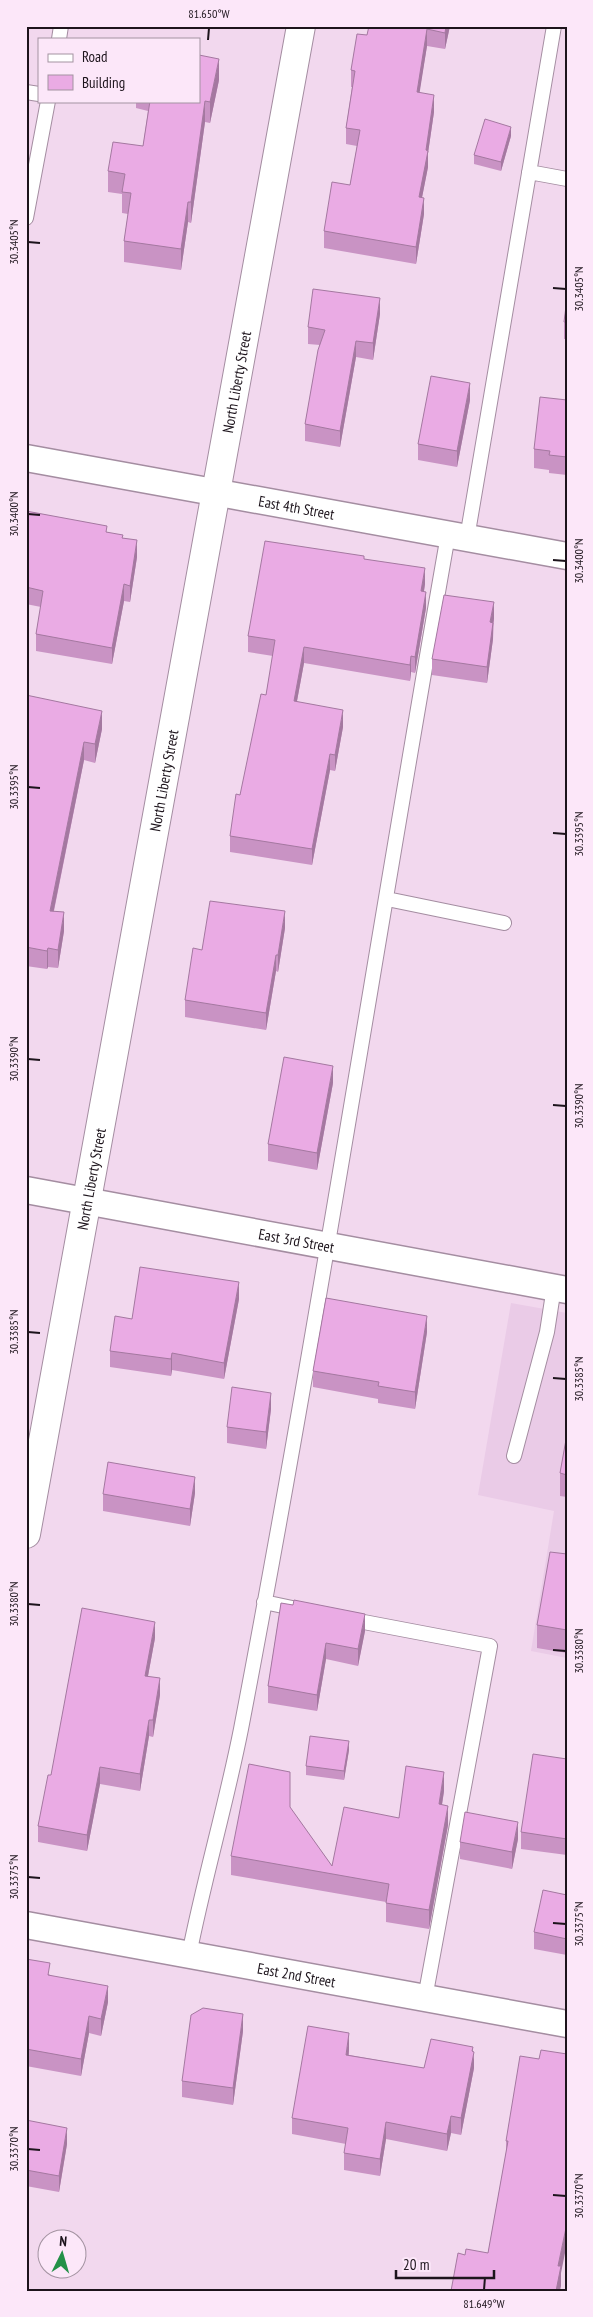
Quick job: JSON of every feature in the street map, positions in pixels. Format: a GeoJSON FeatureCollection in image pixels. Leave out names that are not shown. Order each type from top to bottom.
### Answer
{"type":"FeatureCollection","features":[{"type":"Feature","properties":{"kind":"street","name":"North Liberty Street"},"geometry":{"type":"LineString","coordinates":[[26,1534],[301,26]]}},
{"type":"Feature","properties":{"kind":"street","name":"East 4th Street"},"geometry":{"type":"LineString","coordinates":[[26,458],[567,556]]}},
{"type":"Feature","properties":{"kind":"street","name":"East 3rd Street"},"geometry":{"type":"LineString","coordinates":[[26,1190],[560,1288]]}},
{"type":"Feature","properties":{"kind":"street","name":"East 2nd Street"},"geometry":{"type":"LineString","coordinates":[[26,1925],[567,2024]]}},
{"type":"Feature","properties":{"kind":"lane"},"geometry":{"type":"LineString","coordinates":[[190,1955],[198,1912],[240,1733],[329,1246],[387,899],[529,172],[554,26]]}},
{"type":"Feature","properties":{"kind":"lane"},"geometry":{"type":"LineString","coordinates":[[26,218],[48,102]]}},
{"type":"Feature","properties":{"kind":"lane"},"geometry":{"type":"LineString","coordinates":[[529,172],[567,179]]}},
{"type":"Feature","properties":{"kind":"lane"},"geometry":{"type":"LineString","coordinates":[[387,899],[504,923]]}},
{"type":"Feature","properties":{"kind":"lane"},"geometry":{"type":"LineString","coordinates":[[514,1456],[546,1332],[560,1288]]}},
{"type":"Feature","properties":{"kind":"lane"},"geometry":{"type":"LineString","coordinates":[[264,1602],[311,1612]]}},
{"type":"Feature","properties":{"kind":"lane"},"geometry":{"type":"LineString","coordinates":[[330,1615],[490,1646],[425,1998]]}},
{"type":"Feature","properties":{"kind":"shaded area"},"geometry":{"type":"Polygon","coordinates":[[[511,1303],[567,1313],[567,1658],[531,1651],[554,1511],[478,1495],[511,1303]]]}},
{"type":"Feature","properties":{"kind":"building"},"geometry":{"type":"Polygon","coordinates":[[[369,26],[446,26],[445,33],[427,29],[417,92],[434,95],[426,150],[428,151],[419,197],[424,198],[416,247],[324,231],[332,182],[350,185],[360,130],[346,128],[355,71],[351,70],[357,34],[367,35],[369,26]]]}},
{"type":"Feature","properties":{"kind":"building"},"geometry":{"type":"Polygon","coordinates":[[[200,55],[219,59],[210,102],[205,101],[191,202],[188,202],[181,249],[124,241],[131,193],[122,192],[125,174],[108,171],[113,142],[143,146],[150,102],[200,102],[200,55]]]}},
{"type":"Feature","properties":{"kind":"building"},"geometry":{"type":"Polygon","coordinates":[[[485,119],[511,127],[501,162],[474,155],[485,119]]]}},
{"type":"Feature","properties":{"kind":"building"},"geometry":{"type":"Polygon","coordinates":[[[313,289],[380,298],[373,343],[356,341],[340,431],[305,424],[318,350],[325,330],[308,327],[313,289]]]}},
{"type":"Feature","properties":{"kind":"building"},"geometry":{"type":"Polygon","coordinates":[[[567,298],[567,322],[564,322],[567,298]]]}},
{"type":"Feature","properties":{"kind":"building"},"geometry":{"type":"Polygon","coordinates":[[[431,376],[470,383],[457,451],[418,444],[431,376]]]}},
{"type":"Feature","properties":{"kind":"building"},"geometry":{"type":"Polygon","coordinates":[[[540,397],[567,400],[567,457],[549,455],[550,451],[534,449],[540,397]]]}},
{"type":"Feature","properties":{"kind":"building"},"geometry":{"type":"Polygon","coordinates":[[[26,511],[107,526],[106,532],[123,535],[122,538],[137,540],[130,586],[124,584],[112,648],[36,634],[43,591],[26,587],[26,511]]]}},
{"type":"Feature","properties":{"kind":"building"},"geometry":{"type":"Polygon","coordinates":[[[265,541],[364,556],[364,559],[425,568],[421,591],[426,592],[415,657],[411,656],[410,665],[304,647],[294,701],[343,710],[335,755],[330,754],[312,849],[230,836],[236,794],[240,795],[261,694],[266,695],[275,640],[248,636],[265,541]]]}},
{"type":"Feature","properties":{"kind":"building"},"geometry":{"type":"Polygon","coordinates":[[[444,595],[494,602],[490,622],[493,623],[487,667],[432,659],[444,595]]]}},
{"type":"Feature","properties":{"kind":"building"},"geometry":{"type":"Polygon","coordinates":[[[26,695],[102,711],[95,744],[84,742],[50,911],[64,912],[58,950],[48,948],[47,951],[26,947],[26,695]]]}},
{"type":"Feature","properties":{"kind":"building"},"geometry":{"type":"Polygon","coordinates":[[[210,901],[285,911],[266,1013],[185,1000],[193,948],[202,950],[210,901]]]}},
{"type":"Feature","properties":{"kind":"building"},"geometry":{"type":"Polygon","coordinates":[[[284,1057],[333,1066],[317,1153],[268,1144],[284,1057]]]}},
{"type":"Feature","properties":{"kind":"building"},"geometry":{"type":"Polygon","coordinates":[[[140,1267],[239,1282],[224,1363],[172,1353],[171,1359],[110,1351],[115,1316],[132,1319],[140,1267]]]}},
{"type":"Feature","properties":{"kind":"building"},"geometry":{"type":"Polygon","coordinates":[[[326,1298],[427,1316],[415,1392],[378,1386],[379,1382],[313,1371],[326,1298]]]}},
{"type":"Feature","properties":{"kind":"building"},"geometry":{"type":"Polygon","coordinates":[[[232,1387],[271,1393],[266,1432],[227,1427],[232,1387]]]}},
{"type":"Feature","properties":{"kind":"building"},"geometry":{"type":"Polygon","coordinates":[[[567,1434],[567,1475],[560,1473],[567,1434]]]}},
{"type":"Feature","properties":{"kind":"building"},"geometry":{"type":"Polygon","coordinates":[[[108,1462],[195,1477],[190,1509],[103,1494],[108,1462]]]}},
{"type":"Feature","properties":{"kind":"building"},"geometry":{"type":"Polygon","coordinates":[[[550,1552],[567,1554],[567,1630],[537,1625],[550,1552]]]}},
{"type":"Feature","properties":{"kind":"building"},"geometry":{"type":"Polygon","coordinates":[[[294,1600],[365,1614],[358,1649],[326,1643],[317,1695],[268,1686],[281,1603],[293,1605],[294,1600]]]}},
{"type":"Feature","properties":{"kind":"building"},"geometry":{"type":"Polygon","coordinates":[[[82,1608],[155,1622],[145,1676],[160,1678],[153,1720],[149,1720],[140,1774],[100,1767],[87,1835],[38,1826],[48,1775],[51,1775],[82,1608]]]}},
{"type":"Feature","properties":{"kind":"building"},"geometry":{"type":"Polygon","coordinates":[[[310,1736],[349,1741],[344,1771],[306,1766],[310,1736]]]}},
{"type":"Feature","properties":{"kind":"building"},"geometry":{"type":"Polygon","coordinates":[[[533,1754],[567,1759],[567,1839],[521,1832],[533,1754]]]}},
{"type":"Feature","properties":{"kind":"building"},"geometry":{"type":"Polygon","coordinates":[[[249,1764],[290,1772],[290,1807],[332,1866],[344,1807],[399,1818],[406,1766],[444,1772],[439,1804],[448,1806],[429,1910],[386,1903],[389,1884],[231,1856],[249,1764]]]}},
{"type":"Feature","properties":{"kind":"building"},"geometry":{"type":"Polygon","coordinates":[[[465,1812],[518,1822],[512,1852],[460,1842],[465,1812]]]}},
{"type":"Feature","properties":{"kind":"building"},"geometry":{"type":"Polygon","coordinates":[[[543,1890],[567,1895],[567,1939],[534,1932],[543,1890]]]}},
{"type":"Feature","properties":{"kind":"building"},"geometry":{"type":"Polygon","coordinates":[[[26,1959],[50,1963],[48,1975],[108,1986],[101,2019],[89,2016],[81,2059],[26,2049],[26,1959]]]}},
{"type":"Feature","properties":{"kind":"building"},"geometry":{"type":"Polygon","coordinates":[[[203,2008],[243,2014],[233,2088],[182,2081],[191,2015],[203,2008]]]}},
{"type":"Feature","properties":{"kind":"building"},"geometry":{"type":"Polygon","coordinates":[[[308,2026],[349,2033],[346,2055],[424,2068],[431,2039],[473,2047],[472,2051],[474,2052],[461,2118],[451,2116],[447,2134],[386,2122],[380,2159],[344,2153],[348,2128],[292,2118],[308,2026]]]}},
{"type":"Feature","properties":{"kind":"building"},"geometry":{"type":"Polygon","coordinates":[[[541,2050],[567,2054],[567,2223],[558,2266],[561,2266],[556,2291],[451,2291],[458,2253],[465,2255],[466,2249],[488,2253],[508,2141],[506,2141],[520,2056],[539,2059],[541,2050]]]}},
{"type":"Feature","properties":{"kind":"building"},"geometry":{"type":"Polygon","coordinates":[[[26,2120],[67,2128],[59,2176],[26,2170],[26,2120]]]}}]}
